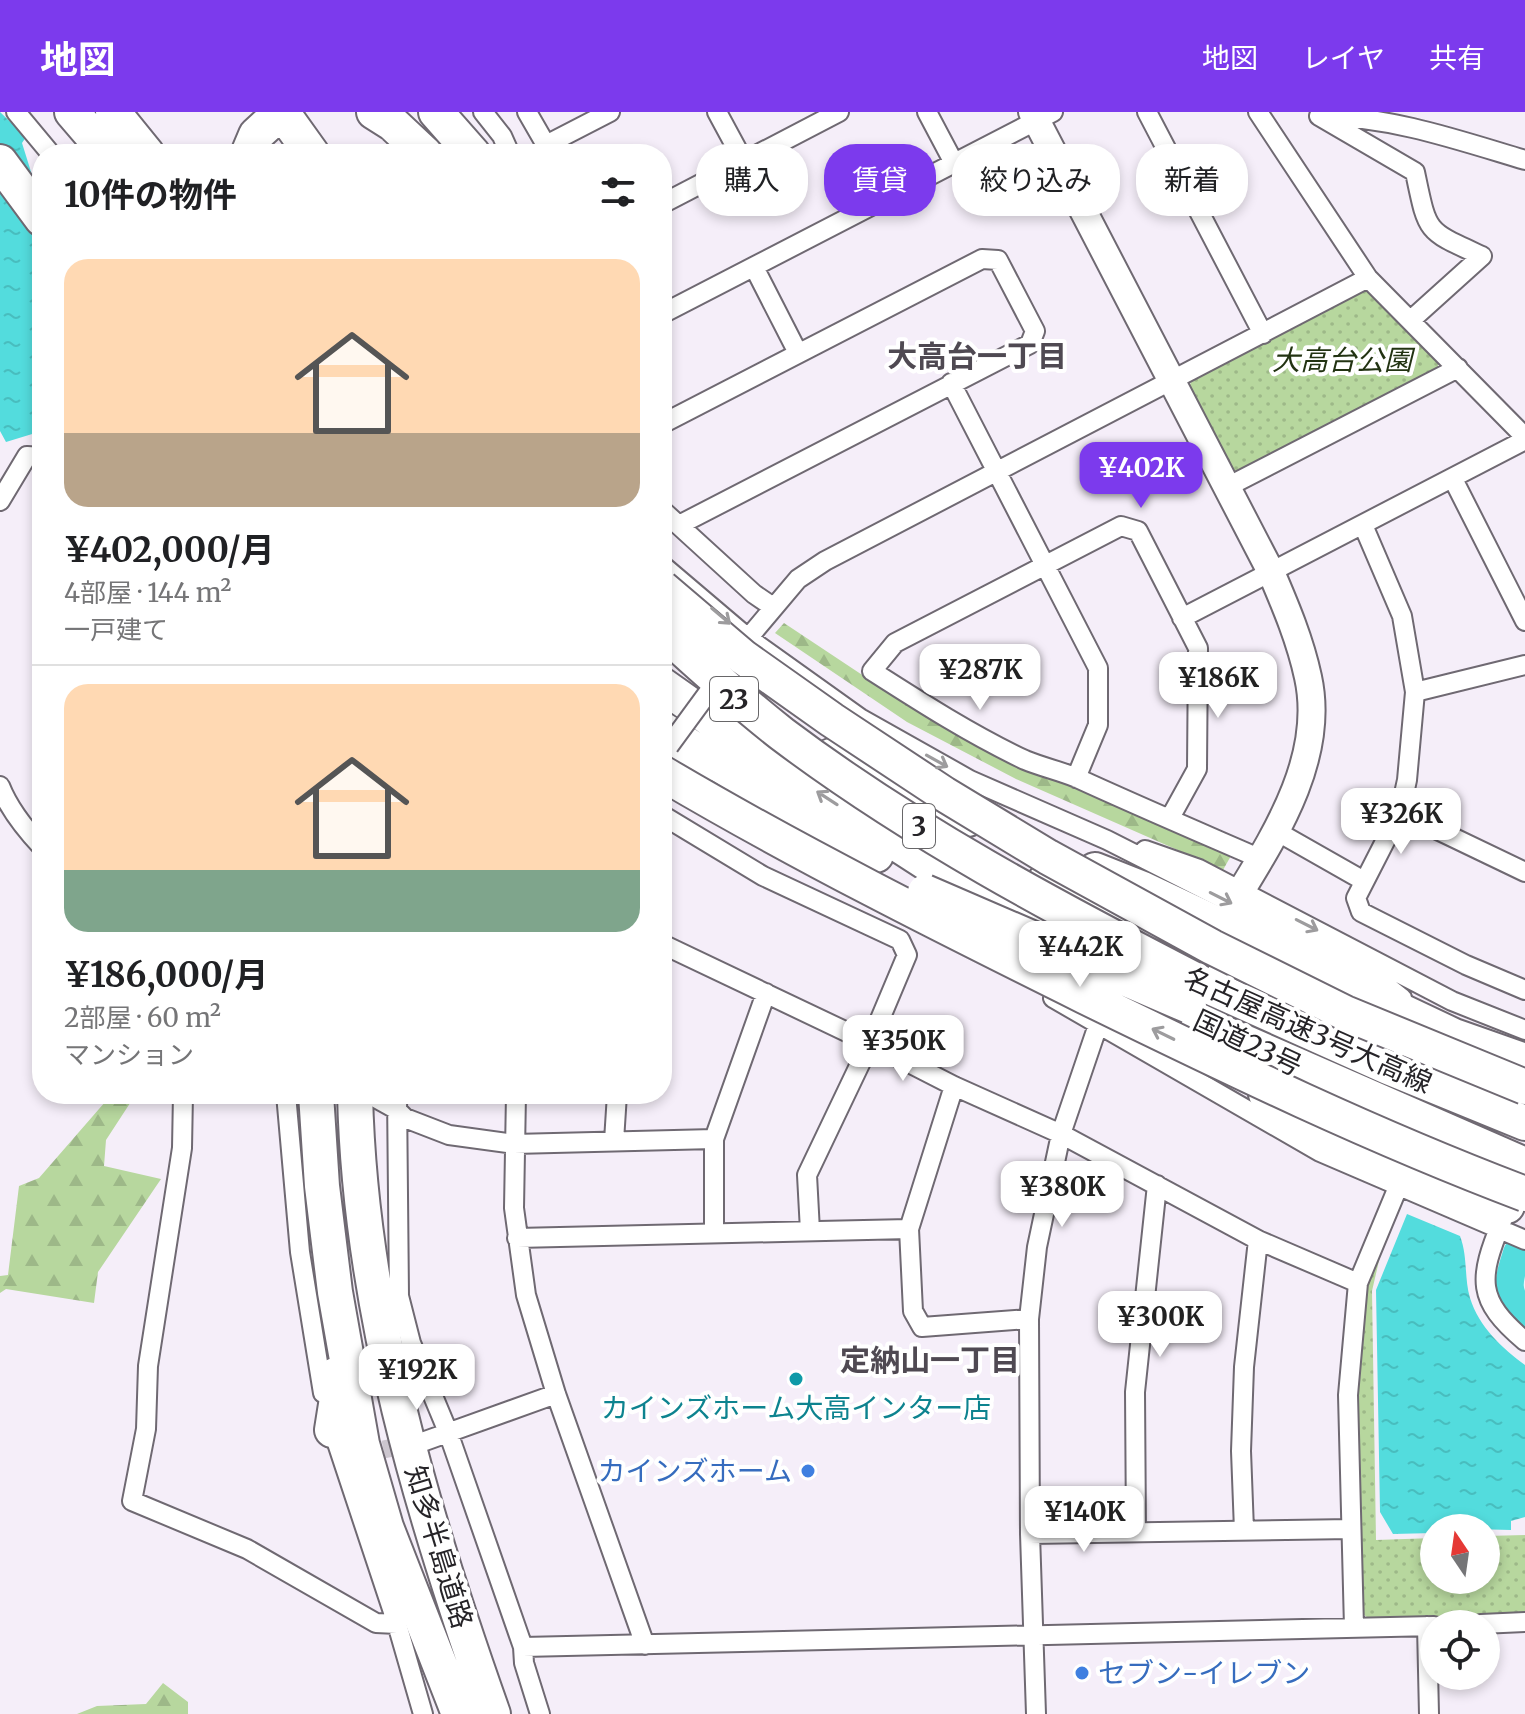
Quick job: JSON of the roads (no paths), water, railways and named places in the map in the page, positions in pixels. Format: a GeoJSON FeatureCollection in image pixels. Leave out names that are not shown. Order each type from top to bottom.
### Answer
{"type":"FeatureCollection","features":[{"type":"Feature","properties":{"kind":"highway"},"geometry":{"type":"LineString","coordinates":[[56,112],[62,131],[72,144]]}},
{"type":"Feature","properties":{"kind":"highway"},"geometry":{"type":"LineString","coordinates":[[72,112],[99,144]]}},
{"type":"Feature","properties":{"kind":"highway"},"geometry":{"type":"LineString","coordinates":[[113,112],[139,144]]}},
{"type":"Feature","properties":{"kind":"highway"},"geometry":{"type":"LineString","coordinates":[[252,144],[256,135],[282,112],[305,144]]}},
{"type":"Feature","properties":{"kind":"highway"},"geometry":{"type":"LineString","coordinates":[[374,112],[393,124],[414,144]]}},
{"type":"Feature","properties":{"kind":"highway"},"geometry":{"type":"LineString","coordinates":[[402,112],[436,144]]}},
{"type":"Feature","properties":{"kind":"highway"},"geometry":{"type":"LineString","coordinates":[[436,112],[464,144]]}},
{"type":"Feature","properties":{"kind":"highway"},"geometry":{"type":"LineString","coordinates":[[461,112],[488,144]]}},
{"type":"Feature","properties":{"kind":"highway"},"geometry":{"type":"LineString","coordinates":[[7,173],[32,206]]}},
{"type":"Feature","properties":{"kind":"highway"},"geometry":{"type":"LineString","coordinates":[[7,173],[32,212]]}},
{"type":"Feature","properties":{"kind":"highway"},"geometry":{"type":"LineString","coordinates":[[672,597],[743,657],[832,720],[944,794],[1048,857],[1212,947],[1345,1013],[1525,1087]]}},
{"type":"Feature","properties":{"kind":"highway","name":"名古屋高速3号大高線"},"geometry":{"type":"LineString","coordinates":[[672,639],[783,734],[860,789],[1012,884],[1214,990],[1525,1123]]}},
{"type":"Feature","properties":{"kind":"highway","name":"国道23号"},"geometry":{"type":"LineString","coordinates":[[672,658],[809,745],[1054,888],[1305,1009],[1525,1103]]}},
{"type":"Feature","properties":{"kind":"highway","name":"国道23号"},"geometry":{"type":"LineString","coordinates":[[672,692],[783,770],[933,867],[1205,1025],[1522,1159]]}},
{"type":"Feature","properties":{"kind":"highway"},"geometry":{"type":"LineString","coordinates":[[809,745],[914,798],[1143,889],[1454,1036],[1525,1061]]}},
{"type":"Feature","properties":{"kind":"highway"},"geometry":{"type":"LineString","coordinates":[[672,756],[768,795],[897,867],[933,867]]}},
{"type":"Feature","properties":{"kind":"highway","name":"名古屋高速3号大高線"},"geometry":{"type":"LineString","coordinates":[[672,757],[809,837],[1522,1159]]}},
{"type":"Feature","properties":{"kind":"highway"},"geometry":{"type":"LineString","coordinates":[[672,759],[758,830],[1514,1211]]}},
{"type":"Feature","properties":{"kind":"highway"},"geometry":{"type":"LineString","coordinates":[[1205,1025],[1270,1099],[1335,1138],[1514,1211]]}},
{"type":"Feature","properties":{"kind":"highway"},"geometry":{"type":"LineString","coordinates":[[304,1104],[305,1180],[338,1392],[342,1448]]}},
{"type":"Feature","properties":{"kind":"highway"},"geometry":{"type":"LineString","coordinates":[[317,1104],[322,1186],[335,1292],[362,1444],[386,1527],[459,1714]]}},
{"type":"Feature","properties":{"kind":"highway","name":"知多半島道路"},"geometry":{"type":"LineString","coordinates":[[335,1104],[338,1171],[361,1345],[389,1461],[430,1601],[469,1714]]}},
{"type":"Feature","properties":{"kind":"highway","name":"知多半島道路"},"geometry":{"type":"LineString","coordinates":[[356,1104],[361,1204],[394,1394],[429,1524],[493,1714]]}},
{"type":"Feature","properties":{"kind":"street"},"geometry":{"type":"LineString","coordinates":[[16,112],[43,144]]}},
{"type":"Feature","properties":{"kind":"street"},"geometry":{"type":"LineString","coordinates":[[483,112],[506,144]]}},
{"type":"Feature","properties":{"kind":"street"},"geometry":{"type":"LineString","coordinates":[[527,112],[545,144]]}},
{"type":"Feature","properties":{"kind":"street"},"geometry":{"type":"LineString","coordinates":[[548,144],[610,112]]}},
{"type":"Feature","properties":{"kind":"street"},"geometry":{"type":"LineString","coordinates":[[717,112],[734,144]]}},
{"type":"Feature","properties":{"kind":"street"},"geometry":{"type":"LineString","coordinates":[[778,144],[839,112]]}},
{"type":"Feature","properties":{"kind":"street"},"geometry":{"type":"LineString","coordinates":[[927,112],[952,159]]}},
{"type":"Feature","properties":{"kind":"street"},"geometry":{"type":"LineString","coordinates":[[1147,112],[1263,334]]}},
{"type":"Feature","properties":{"kind":"street"},"geometry":{"type":"LineString","coordinates":[[1182,618],[1453,479],[1525,438],[1368,278],[1258,112]]}},
{"type":"Feature","properties":{"kind":"street"},"geometry":{"type":"LineString","coordinates":[[1315,114],[1415,172],[1429,227],[1441,238],[1482,256],[1411,320]]}},
{"type":"Feature","properties":{"kind":"street"},"geometry":{"type":"LineString","coordinates":[[1315,114],[1352,116],[1421,128],[1525,160]]}},
{"type":"Feature","properties":{"kind":"street"},"geometry":{"type":"LineString","coordinates":[[988,144],[1041,115],[1271,572],[1295,627],[1309,681],[1310,729],[1299,783],[1261,859],[1241,891]]}},
{"type":"Feature","properties":{"kind":"street"},"geometry":{"type":"LineString","coordinates":[[672,309],[952,164]]}},
{"type":"Feature","properties":{"kind":"street"},"geometry":{"type":"LineString","coordinates":[[672,199],[696,187]]}},
{"type":"Feature","properties":{"kind":"street"},"geometry":{"type":"LineString","coordinates":[[672,419],[982,259],[998,260],[1035,331],[1030,344],[679,525]]}},
{"type":"Feature","properties":{"kind":"street"},"geometry":{"type":"LineString","coordinates":[[754,267],[798,353]]}},
{"type":"Feature","properties":{"kind":"street"},"geometry":{"type":"LineString","coordinates":[[672,740],[773,607],[798,579],[825,561],[1368,278]]}},
{"type":"Feature","properties":{"kind":"street"},"geometry":{"type":"LineString","coordinates":[[1227,487],[1458,368]]}},
{"type":"Feature","properties":{"kind":"street"},"geometry":{"type":"LineString","coordinates":[[951,383],[1098,668],[1098,725],[1076,778]]}},
{"type":"Feature","properties":{"kind":"street"},"geometry":{"type":"LineString","coordinates":[[0,501],[27,456],[32,456]]}},
{"type":"Feature","properties":{"kind":"street"},"geometry":{"type":"LineString","coordinates":[[1453,479],[1525,621]]}},
{"type":"Feature","properties":{"kind":"street"},"geometry":{"type":"LineString","coordinates":[[672,519],[754,594],[773,607]]}},
{"type":"Feature","properties":{"kind":"street"},"geometry":{"type":"LineString","coordinates":[[1363,525],[1402,616],[1415,692],[1409,765],[1400,812],[1356,898],[1361,912],[1466,965],[1525,990]]}},
{"type":"Feature","properties":{"kind":"street"},"geometry":{"type":"LineString","coordinates":[[1170,818],[1197,769],[1198,648],[1138,531],[1121,526],[1043,564],[895,643],[872,671],[944,717],[1026,760],[1076,778],[1261,859]]}},
{"type":"Feature","properties":{"kind":"street"},"geometry":{"type":"LineString","coordinates":[[672,574],[746,641],[874,726],[970,780],[1107,840],[1379,980],[1454,1036]]}},
{"type":"Feature","properties":{"kind":"street"},"geometry":{"type":"LineString","coordinates":[[1415,692],[1525,665]]}},
{"type":"Feature","properties":{"kind":"street"},"geometry":{"type":"LineString","coordinates":[[672,757],[805,830],[995,962],[1098,1025],[1320,1152],[1398,1187],[1514,1211]]}},
{"type":"Feature","properties":{"kind":"street"},"geometry":{"type":"LineString","coordinates":[[0,786],[5,800],[32,836]]}},
{"type":"Feature","properties":{"kind":"street"},"geometry":{"type":"LineString","coordinates":[[1400,812],[1525,872]]}},
{"type":"Feature","properties":{"kind":"street"},"geometry":{"type":"LineString","coordinates":[[672,821],[763,876],[900,940],[907,955],[870,1043],[807,1175],[810,1231]]}},
{"type":"Feature","properties":{"kind":"street"},"geometry":{"type":"LineString","coordinates":[[1276,831],[1364,881]]}},
{"type":"Feature","properties":{"kind":"street"},"geometry":{"type":"LineString","coordinates":[[1107,840],[1158,853],[1199,869],[1452,1001],[1525,1030]]}},
{"type":"Feature","properties":{"kind":"street"},"geometry":{"type":"LineString","coordinates":[[672,954],[766,993],[954,1086],[1061,1134],[1258,1240],[1358,1283]]}},
{"type":"Feature","properties":{"kind":"street"},"geometry":{"type":"LineString","coordinates":[[714,1233],[714,1139],[766,993]]}},
{"type":"Feature","properties":{"kind":"street"},"geometry":{"type":"LineString","coordinates":[[1036,1714],[1030,1534],[1029,1319],[1037,1247],[1061,1134],[1098,1025]]}},
{"type":"Feature","properties":{"kind":"street"},"geometry":{"type":"LineString","coordinates":[[954,1086],[909,1229],[913,1311],[922,1327],[1029,1319]]}},
{"type":"Feature","properties":{"kind":"street"},"geometry":{"type":"LineString","coordinates":[[183,1104],[182,1148],[148,1366],[146,1429],[132,1501],[247,1549],[376,1623],[397,1624]]}},
{"type":"Feature","properties":{"kind":"street"},"geometry":{"type":"LineString","coordinates":[[287,1104],[310,1325],[342,1448],[423,1714]]}},
{"type":"Feature","properties":{"kind":"street"},"geometry":{"type":"LineString","coordinates":[[397,1104],[399,1296],[411,1343],[448,1432],[523,1647],[524,1663],[540,1714]]}},
{"type":"Feature","properties":{"kind":"street"},"geometry":{"type":"LineString","coordinates":[[398,1104],[405,1118],[449,1135],[514,1144],[714,1139]]}},
{"type":"Feature","properties":{"kind":"street"},"geometry":{"type":"LineString","coordinates":[[516,1104],[514,1208],[526,1295],[556,1394],[645,1645]]}},
{"type":"Feature","properties":{"kind":"street"},"geometry":{"type":"LineString","coordinates":[[614,1141],[616,1104]]}},
{"type":"Feature","properties":{"kind":"street"},"geometry":{"type":"LineString","coordinates":[[1522,1159],[1514,1211],[1484,1285],[1489,1303],[1503,1322],[1525,1341]]}},
{"type":"Feature","properties":{"kind":"street"},"geometry":{"type":"LineString","coordinates":[[1136,1532],[1135,1392],[1157,1185]]}},
{"type":"Feature","properties":{"kind":"street"},"geometry":{"type":"LineString","coordinates":[[1354,1627],[1348,1395],[1358,1283],[1398,1187]]}},
{"type":"Feature","properties":{"kind":"street"},"geometry":{"type":"LineString","coordinates":[[1514,1211],[1525,1240]]}},
{"type":"Feature","properties":{"kind":"street"},"geometry":{"type":"LineString","coordinates":[[517,1238],[909,1229]]}},
{"type":"Feature","properties":{"kind":"street"},"geometry":{"type":"LineString","coordinates":[[1244,1530],[1241,1451],[1244,1367],[1258,1240]]}},
{"type":"Feature","properties":{"kind":"street"},"geometry":{"type":"LineString","coordinates":[[425,1441],[556,1394]]}},
{"type":"Feature","properties":{"kind":"street"},"geometry":{"type":"LineString","coordinates":[[1030,1534],[1351,1529]]}},
{"type":"Feature","properties":{"kind":"street"},"geometry":{"type":"LineString","coordinates":[[1500,1623],[1525,1622]]}},
{"type":"Feature","properties":{"kind":"street"},"geometry":{"type":"LineString","coordinates":[[523,1647],[1420,1626]]}},
{"type":"Feature","properties":{"kind":"street"},"geometry":{"type":"LineString","coordinates":[[1429,1690],[1429,1714]]}},
{"type":"Feature","properties":{"kind":"water"},"geometry":{"type":"Polygon","coordinates":[[[0,112],[26,137],[22,143],[32,175],[32,434],[6,442],[0,431],[0,112]]]}},
{"type":"Feature","properties":{"kind":"water"},"geometry":{"type":"Polygon","coordinates":[[[1407,1214],[1460,1236],[1474,1309],[1492,1336],[1525,1365],[1525,1517],[1511,1521],[1511,1530],[1500,1530],[1500,1514],[1420,1514],[1420,1533],[1393,1534],[1380,1512],[1376,1290],[1407,1214]]]}},
{"type":"Feature","properties":{"kind":"waterway"},"geometry":{"type":"LineString","coordinates":[[1517,1253],[1510,1285],[1513,1299],[1525,1313]]}},
{"type":"Feature","properties":{"kind":"tunnel"},"geometry":{"type":"LineString","coordinates":[[357,1455],[415,1443]]}},
{"type":"Feature","properties":{"kind":"place","name":"カインズホーム大高インター店"},"geometry":{"type":"Point","coordinates":[796,1379]}},
{"type":"Feature","properties":{"kind":"place","name":"カインズホーム"},"geometry":{"type":"Point","coordinates":[808,1471]}},
{"type":"Feature","properties":{"kind":"place","name":"セブン-イレブン"},"geometry":{"type":"Point","coordinates":[1082,1673]}},
{"type":"Feature","properties":{"kind":"district","name":"大高台一丁目"},"geometry":{"type":"Point","coordinates":[977,356]}},
{"type":"Feature","properties":{"kind":"district","name":"定納山一丁目"},"geometry":{"type":"Point","coordinates":[930,1360]}},
{"type":"Feature","properties":{"kind":"park label","name":"大高台公園"},"geometry":{"type":"Point","coordinates":[1342,360]}}]}
